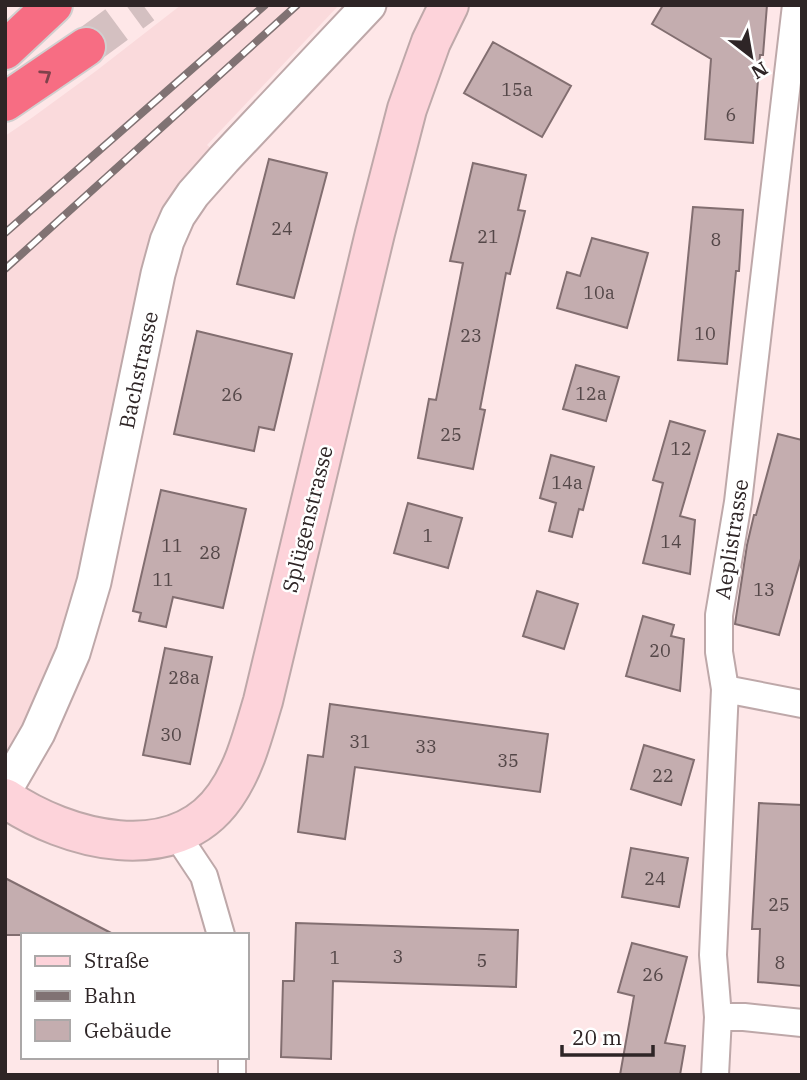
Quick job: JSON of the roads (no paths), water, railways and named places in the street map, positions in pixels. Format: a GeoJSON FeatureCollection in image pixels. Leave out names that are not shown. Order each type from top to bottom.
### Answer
{"type":"FeatureCollection","features":[{"type":"Feature","properties":{"kind":"highway"},"geometry":{"type":"LineString","coordinates":[[5,50],[45,13]]}},
{"type":"Feature","properties":{"kind":"highway"},"geometry":{"type":"LineString","coordinates":[[5,102],[86,47]]}},
{"type":"Feature","properties":{"kind":"main road","name":"Splügenstrasse"},"geometry":{"type":"LineString","coordinates":[[5,798],[77,833],[98,838],[152,840],[176,834],[195,825],[225,796],[245,760],[263,701],[407,109],[431,42],[449,5]]}},
{"type":"Feature","properties":{"kind":"street","name":"Bachstrasse"},"geometry":{"type":"LineString","coordinates":[[5,790],[38,733],[73,653],[94,582],[158,274],[167,241],[178,216],[192,194],[369,5]]}},
{"type":"Feature","properties":{"kind":"street","name":"Aeplistrasse"},"geometry":{"type":"LineString","coordinates":[[715,1075],[718,1017],[713,955],[725,689],[719,652],[719,615],[738,502],[796,5]]}},
{"type":"Feature","properties":{"kind":"street"},"geometry":{"type":"LineString","coordinates":[[725,689],[802,704]]}},
{"type":"Feature","properties":{"kind":"street"},"geometry":{"type":"LineString","coordinates":[[176,834],[204,876],[220,933]]}},
{"type":"Feature","properties":{"kind":"street"},"geometry":{"type":"LineString","coordinates":[[718,1017],[802,1023]]}},
{"type":"Feature","properties":{"kind":"tunnel"},"geometry":{"type":"LineString","coordinates":[[86,47],[143,5]]}},
{"type":"Feature","properties":{"kind":"railway"},"geometry":{"type":"LineString","coordinates":[[5,233],[265,5]]}},
{"type":"Feature","properties":{"kind":"railway"},"geometry":{"type":"LineString","coordinates":[[5,269],[297,5]]}}]}
